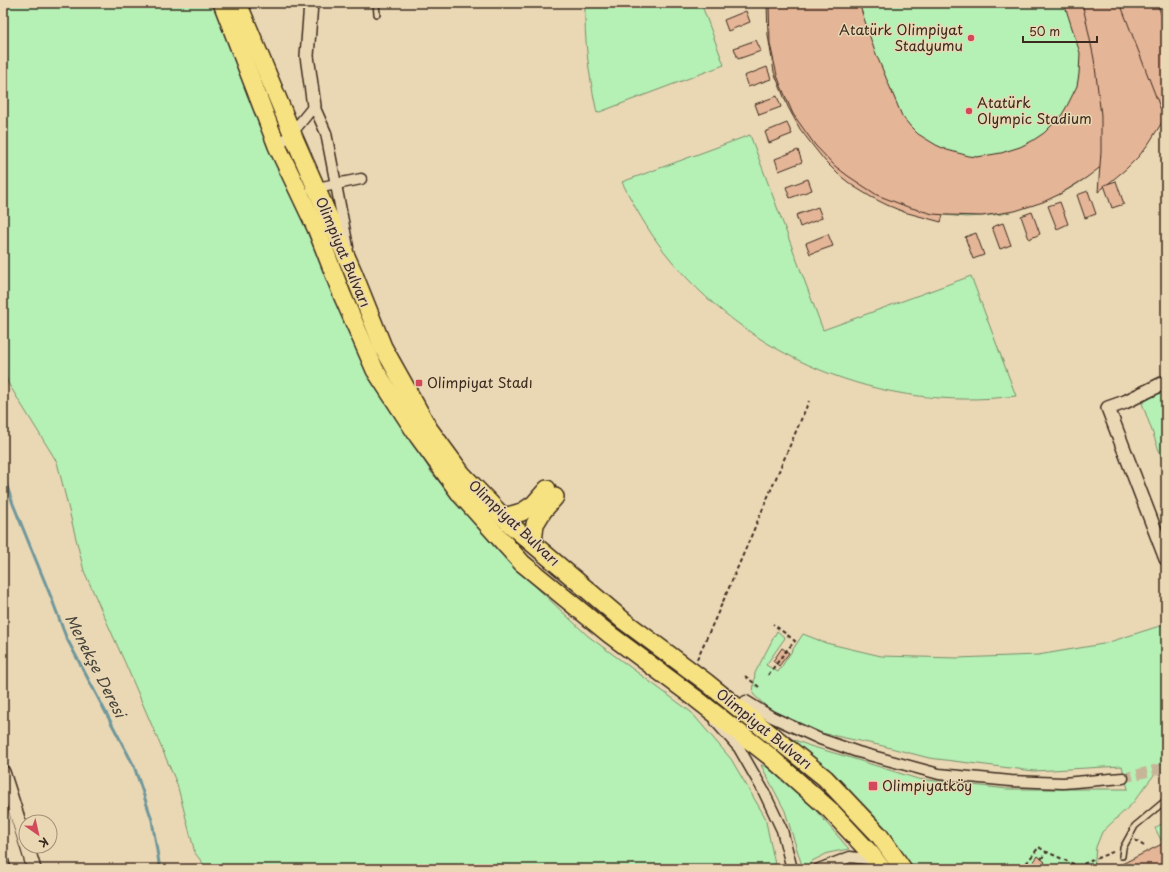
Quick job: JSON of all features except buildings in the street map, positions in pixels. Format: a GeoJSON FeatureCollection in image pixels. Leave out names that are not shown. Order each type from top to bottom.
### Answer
{"type":"FeatureCollection","features":[{"type":"Feature","properties":{"kind":"main road","name":"Olimpiyat Bulvarı"},"geometry":{"type":"LineString","coordinates":[[222,3],[277,146],[316,228],[343,297],[375,370],[418,436],[461,495],[522,563],[609,634],[696,698],[768,755],[830,810],[879,864]]}},
{"type":"Feature","properties":{"kind":"main road","name":"Olimpiyat Bulvarı"},"geometry":{"type":"LineString","coordinates":[[238,3],[292,133],[353,272],[383,347],[429,429],[462,474],[504,517],[624,621],[692,672],[824,778],[879,835],[903,869]]}},
{"type":"Feature","properties":{"kind":"main road"},"geometry":{"type":"LineString","coordinates":[[504,517],[522,512],[551,493],[535,524],[533,543]]}},
{"type":"Feature","properties":{"kind":"street"},"geometry":{"type":"LineString","coordinates":[[312,3],[307,56],[314,106],[326,132],[353,272]]}},
{"type":"Feature","properties":{"kind":"street"},"geometry":{"type":"LineString","coordinates":[[277,146],[292,133],[314,106]]}},
{"type":"Feature","properties":{"kind":"street"},"geometry":{"type":"LineString","coordinates":[[299,193],[361,178]]}},
{"type":"Feature","properties":{"kind":"street"},"geometry":{"type":"LineString","coordinates":[[1166,382],[1125,402],[1108,408],[1166,559]]}},
{"type":"Feature","properties":{"kind":"street"},"geometry":{"type":"LineString","coordinates":[[696,698],[739,748],[763,790],[782,830],[792,869]]}},
{"type":"Feature","properties":{"kind":"street"},"geometry":{"type":"LineString","coordinates":[[746,701],[772,717],[820,739],[858,752],[939,774],[1011,781],[1062,783],[1124,778]]}},
{"type":"Feature","properties":{"kind":"street"},"geometry":{"type":"LineString","coordinates":[[3,772],[18,820]]}},
{"type":"Feature","properties":{"kind":"street"},"geometry":{"type":"LineString","coordinates":[[3,816],[20,869]]}},
{"type":"Feature","properties":{"kind":"street"},"geometry":{"type":"LineString","coordinates":[[29,854],[34,869]]}},
{"type":"Feature","properties":{"kind":"street"},"geometry":{"type":"LineString","coordinates":[[819,869],[850,857],[879,864]]}},
{"type":"Feature","properties":{"kind":"lane"},"geometry":{"type":"LineString","coordinates":[[376,3],[377,14]]}},
{"type":"Feature","properties":{"kind":"lane"},"geometry":{"type":"LineString","coordinates":[[1122,856],[1124,848],[1135,826],[1166,800]]}},
{"type":"Feature","properties":{"kind":"path"},"geometry":{"type":"LineString","coordinates":[[692,672],[809,401]]}},
{"type":"Feature","properties":{"kind":"path"},"geometry":{"type":"LineString","coordinates":[[768,674],[795,642],[773,624]]}},
{"type":"Feature","properties":{"kind":"path"},"geometry":{"type":"LineString","coordinates":[[745,676],[759,687]]}},
{"type":"Feature","properties":{"kind":"path"},"geometry":{"type":"LineString","coordinates":[[1129,837],[1144,846]]}},
{"type":"Feature","properties":{"kind":"path"},"geometry":{"type":"LineString","coordinates":[[1022,869],[1039,847],[1078,866],[1124,848]]}},
{"type":"Feature","properties":{"kind":"path"},"geometry":{"type":"LineString","coordinates":[[1041,859],[1047,852]]}},
{"type":"Feature","properties":{"kind":"green space"},"geometry":{"type":"Polygon","coordinates":[[[3,3],[212,3],[273,154],[349,326],[388,400],[431,472],[497,550],[588,636],[691,712],[731,759],[765,817],[776,869],[207,869],[195,853],[177,784],[84,571],[57,462],[8,383],[3,367],[3,3]]]}},
{"type":"Feature","properties":{"kind":"green space"},"geometry":{"type":"Polygon","coordinates":[[[585,3],[701,3],[724,65],[597,113],[585,31],[585,3]]]}},
{"type":"Feature","properties":{"kind":"green space","name":"Atatürk Olympic Stadium"},"geometry":{"type":"Polygon","coordinates":[[[769,3],[1166,3],[1108,160],[1086,178],[1060,194],[1030,206],[1002,214],[966,217],[933,214],[769,3]]]}},
{"type":"Feature","properties":{"kind":"green space"},"geometry":{"type":"Polygon","coordinates":[[[750,135],[823,330],[971,276],[1016,396],[965,399],[915,396],[867,386],[820,370],[776,348],[734,321],[697,288],[657,242],[631,200],[622,182],[750,135]]]}},
{"type":"Feature","properties":{"kind":"green space"},"geometry":{"type":"Polygon","coordinates":[[[1166,389],[1166,470],[1142,403],[1166,389]]]}},
{"type":"Feature","properties":{"kind":"green space"},"geometry":{"type":"Polygon","coordinates":[[[1166,624],[1166,759],[1132,804],[1102,832],[1096,847],[1094,869],[912,869],[898,851],[782,735],[810,746],[918,779],[1008,789],[1128,789],[1122,766],[1034,771],[929,758],[883,746],[812,731],[768,708],[753,694],[755,673],[777,631],[785,638],[766,665],[778,672],[803,634],[826,643],[881,656],[957,658],[1038,655],[1103,644],[1166,624]]]}},
{"type":"Feature","properties":{"kind":"green space"},"geometry":{"type":"Polygon","coordinates":[[[761,765],[767,767],[812,806],[849,849],[828,853],[812,861],[807,869],[803,869],[785,811],[761,765]]]}},
{"type":"Feature","properties":{"kind":"green space"},"geometry":{"type":"Polygon","coordinates":[[[1166,821],[1166,850],[1155,828],[1166,821]]]}},
{"type":"Feature","properties":{"kind":"waterway","name":"Menekşe Deresi"},"geometry":{"type":"LineString","coordinates":[[3,475],[66,637],[134,766],[152,820],[160,869]]}},
{"type":"Feature","properties":{"kind":"tunnel"},"geometry":{"type":"LineString","coordinates":[[1123,778],[1166,767]]}},
{"type":"Feature","properties":{"kind":"place","name":"Atatürk Olimpiyat Stadyumu"},"geometry":{"type":"Point","coordinates":[971,38]}},
{"type":"Feature","properties":{"kind":"place","name":"Atatürk Olympic Stadium"},"geometry":{"type":"Point","coordinates":[969,111]}},
{"type":"Feature","properties":{"kind":"place","name":"Olimpiyat Stadı"},"geometry":{"type":"Point","coordinates":[419,383]}},
{"type":"Feature","properties":{"kind":"place","name":"Olimpiyatköy"},"geometry":{"type":"Point","coordinates":[873,786]}}]}
